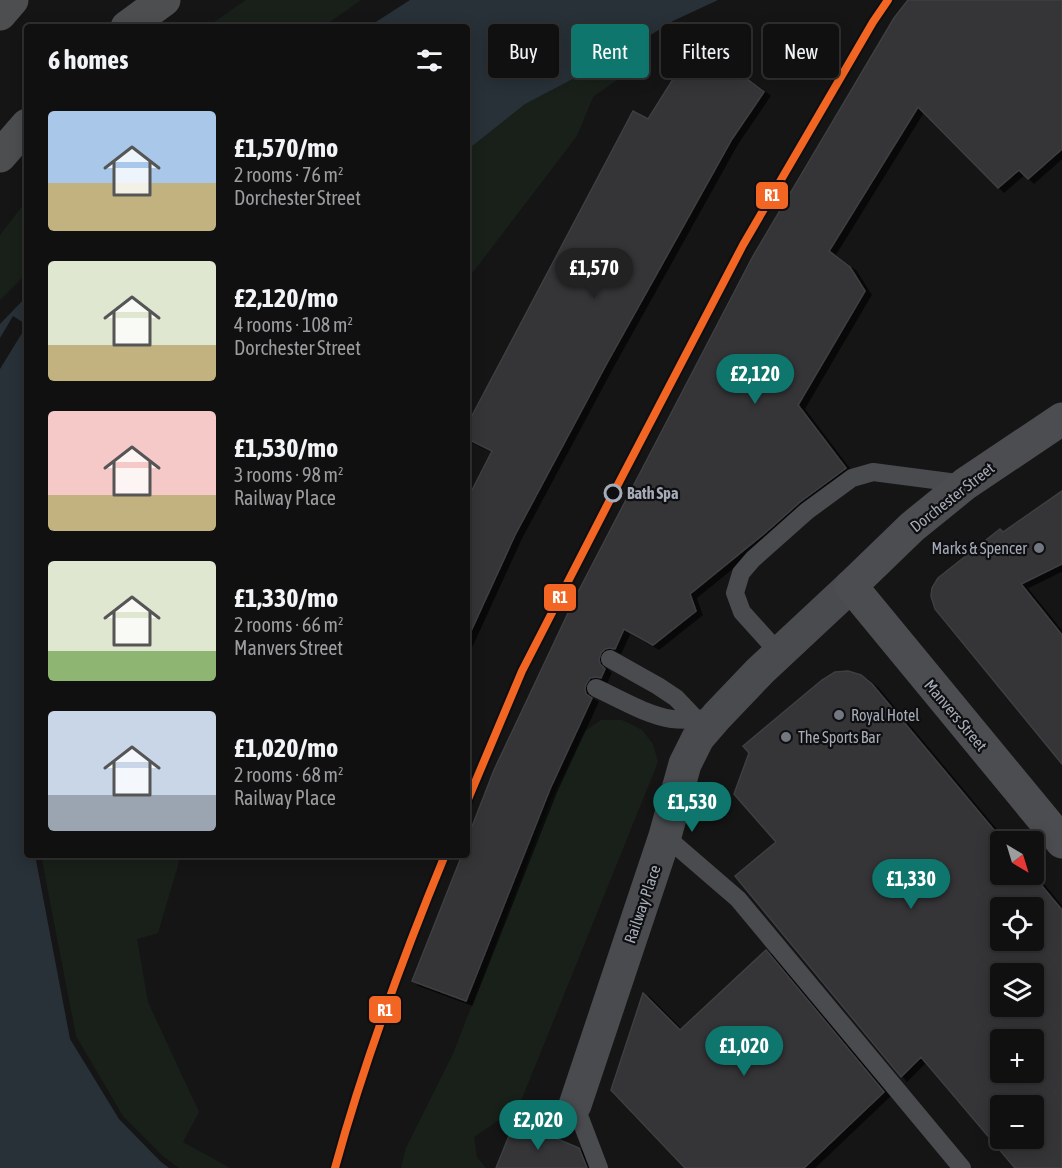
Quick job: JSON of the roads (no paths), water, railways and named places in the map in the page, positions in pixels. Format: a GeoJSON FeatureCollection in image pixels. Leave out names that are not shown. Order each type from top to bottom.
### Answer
{"type":"FeatureCollection","features":[{"type":"Feature","properties":{"kind":"highway"},"geometry":{"type":"LineString","coordinates":[[0,14],[12,0]]}},
{"type":"Feature","properties":{"kind":"highway"},"geometry":{"type":"LineString","coordinates":[[132,24],[164,0]]}},
{"type":"Feature","properties":{"kind":"highway"},"geometry":{"type":"LineString","coordinates":[[0,156],[24,128]]}},
{"type":"Feature","properties":{"kind":"main road","name":"Dorchester Street"},"geometry":{"type":"LineString","coordinates":[[851,586],[912,527],[965,484],[1062,419]]}},
{"type":"Feature","properties":{"kind":"main road","name":"Manvers Street"},"geometry":{"type":"LineString","coordinates":[[851,586],[1062,843]]}},
{"type":"Feature","properties":{"kind":"street","name":"Railway Place"},"geometry":{"type":"LineString","coordinates":[[574,1105],[665,836],[685,764],[707,718],[851,586]]}},
{"type":"Feature","properties":{"kind":"lane"},"geometry":{"type":"LineString","coordinates":[[779,653],[742,612],[735,593],[741,573],[753,558],[807,511],[852,478],[873,472],[965,484]]}},
{"type":"Feature","properties":{"kind":"lane"},"geometry":{"type":"LineString","coordinates":[[610,659],[658,686],[707,718]]}},
{"type":"Feature","properties":{"kind":"lane"},"geometry":{"type":"LineString","coordinates":[[596,688],[652,714],[673,719],[707,718]]}},
{"type":"Feature","properties":{"kind":"lane"},"geometry":{"type":"LineString","coordinates":[[665,836],[738,899],[962,1168]]}},
{"type":"Feature","properties":{"kind":"lane"},"geometry":{"type":"LineString","coordinates":[[574,1105],[599,1168]]}},
{"type":"Feature","properties":{"kind":"place","name":"Bath Spa"},"geometry":{"type":"Point","coordinates":[613,493]}},
{"type":"Feature","properties":{"kind":"place","name":"Marks & Spencer"},"geometry":{"type":"Point","coordinates":[1039,548]}},
{"type":"Feature","properties":{"kind":"place","name":"Royal Hotel"},"geometry":{"type":"Point","coordinates":[839,715]}},
{"type":"Feature","properties":{"kind":"place","name":"The Sports Bar"},"geometry":{"type":"Point","coordinates":[786,737]}}]}
